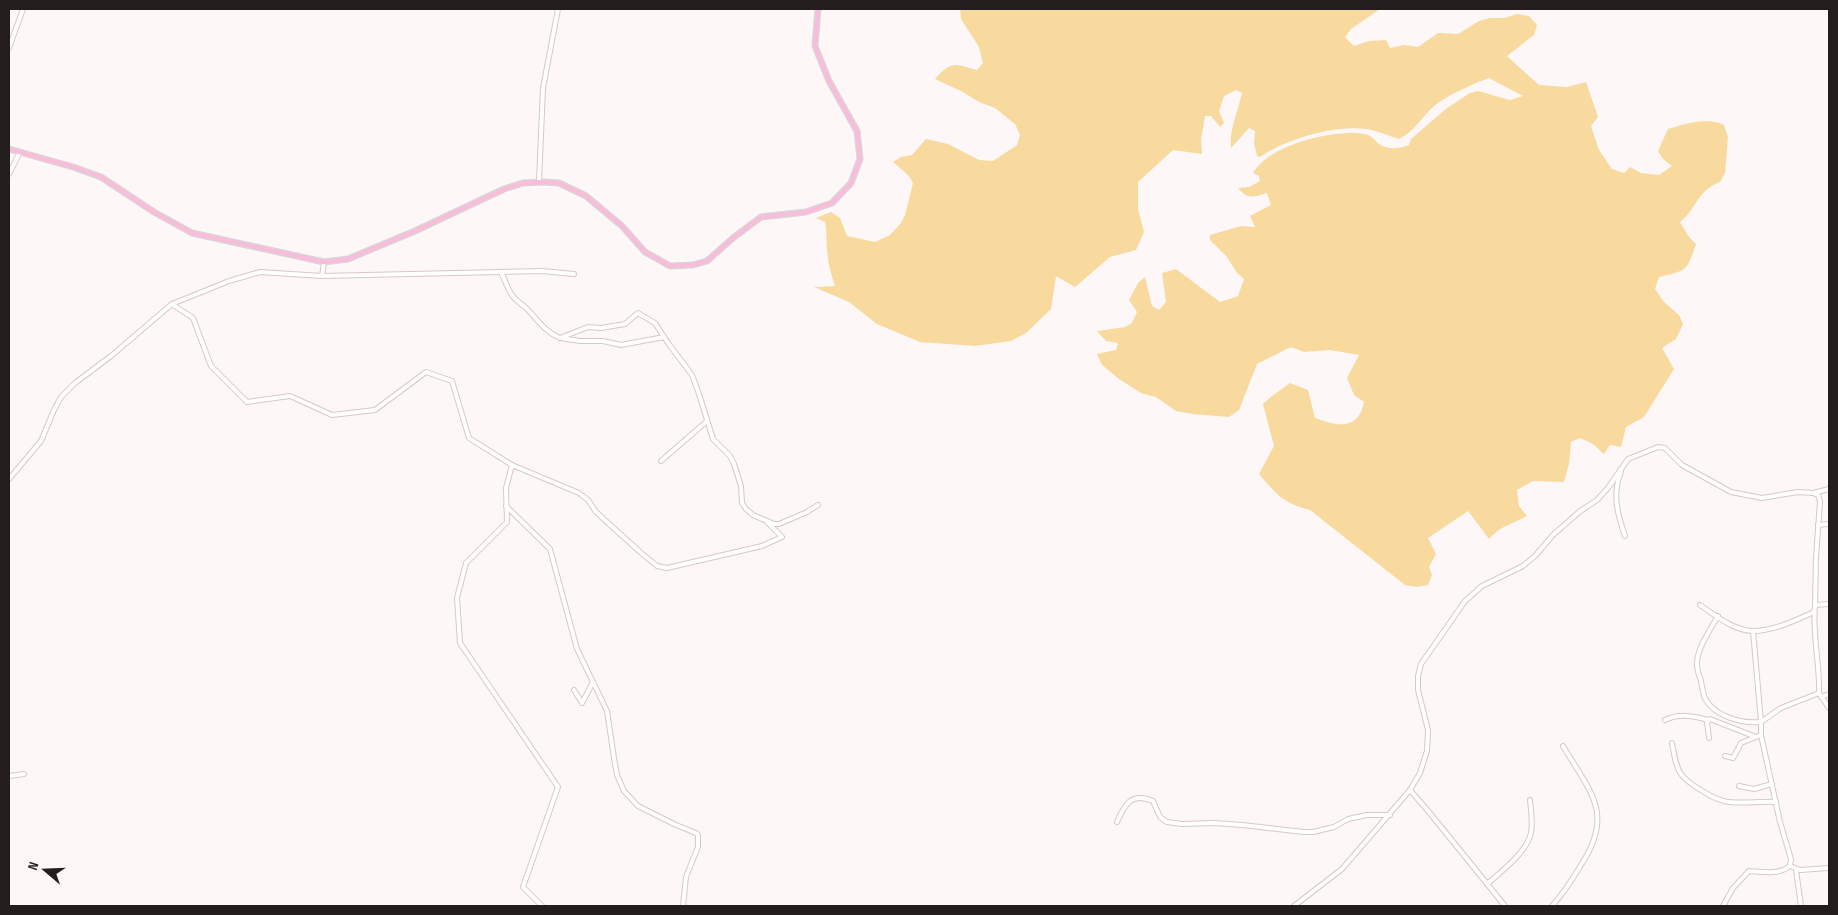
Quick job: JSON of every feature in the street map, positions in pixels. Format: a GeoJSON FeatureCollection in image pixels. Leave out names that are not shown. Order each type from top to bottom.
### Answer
{"type":"FeatureCollection","features":[{"type":"Feature","properties":{"kind":"main road"},"geometry":{"type":"LineString","coordinates":[[9,149],[74,167],[101,177],[154,212],[192,233],[324,262],[348,258],[504,190],[523,183],[539,182],[559,184],[586,196],[622,226],[646,252],[670,266],[693,265],[707,261],[761,217],[806,212],[832,203],[851,183],[860,159],[857,131],[828,81],[815,46],[818,9]]}},
{"type":"Feature","properties":{"kind":"street"},"geometry":{"type":"LineString","coordinates":[[9,48],[23,9]]}},
{"type":"Feature","properties":{"kind":"street"},"geometry":{"type":"LineString","coordinates":[[539,182],[543,88],[558,9]]}},
{"type":"Feature","properties":{"kind":"street"},"geometry":{"type":"LineString","coordinates":[[9,174],[20,152]]}},
{"type":"Feature","properties":{"kind":"street"},"geometry":{"type":"LineString","coordinates":[[322,276],[324,262]]}},
{"type":"Feature","properties":{"kind":"street"},"geometry":{"type":"LineString","coordinates":[[9,479],[41,441],[54,410],[74,383],[111,356],[172,304],[229,281],[260,272],[322,276],[542,271],[574,274]]}},
{"type":"Feature","properties":{"kind":"street"},"geometry":{"type":"LineString","coordinates":[[500,272],[515,299],[544,328],[560,338],[580,341],[603,341],[621,345],[664,337]]}},
{"type":"Feature","properties":{"kind":"street"},"geometry":{"type":"LineString","coordinates":[[172,304],[193,318],[211,366],[247,402],[290,396],[332,415],[375,410],[426,372],[452,381],[469,438],[512,465],[579,493],[588,500],[596,512],[657,566],[667,568],[762,546],[782,537],[765,520]]}},
{"type":"Feature","properties":{"kind":"street"},"geometry":{"type":"LineString","coordinates":[[560,338],[588,327],[601,328],[624,324],[638,313],[654,321],[692,375],[713,439],[730,456],[734,464],[741,486],[742,503],[749,512],[774,524],[784,523],[818,505]]}},
{"type":"Feature","properties":{"kind":"street"},"geometry":{"type":"LineString","coordinates":[[656,340],[668,343]]}},
{"type":"Feature","properties":{"kind":"street"},"geometry":{"type":"LineString","coordinates":[[661,461],[707,421]]}},
{"type":"Feature","properties":{"kind":"street"},"geometry":{"type":"LineString","coordinates":[[1294,906],[1342,868],[1390,815],[1410,790],[1420,773],[1427,751],[1428,730],[1418,690],[1418,676],[1421,664],[1464,601],[1482,586],[1523,566],[1535,556],[1553,535],[1579,512],[1597,500],[1608,488],[1628,459],[1658,447],[1665,448],[1682,465],[1731,492],[1762,498],[1798,492],[1812,493],[1829,489]]}},
{"type":"Feature","properties":{"kind":"street"},"geometry":{"type":"LineString","coordinates":[[512,465],[506,488],[506,522],[466,563],[457,598],[460,643],[558,787],[523,886],[542,906]]}},
{"type":"Feature","properties":{"kind":"street"},"geometry":{"type":"LineString","coordinates":[[1622,469],[1616,487],[1618,513],[1625,536]]}},
{"type":"Feature","properties":{"kind":"street"},"geometry":{"type":"LineString","coordinates":[[1608,488],[1616,487]]}},
{"type":"Feature","properties":{"kind":"street"},"geometry":{"type":"LineString","coordinates":[[1812,493],[1820,497],[1814,622],[1820,676],[1820,695],[1829,708]]}},
{"type":"Feature","properties":{"kind":"street"},"geometry":{"type":"LineString","coordinates":[[506,506],[550,549],[577,649],[607,711],[614,758],[624,791],[638,806],[676,826],[696,833],[698,836],[698,847],[686,877],[683,906]]}},
{"type":"Feature","properties":{"kind":"street"},"geometry":{"type":"LineString","coordinates":[[1818,525],[1829,524]]}},
{"type":"Feature","properties":{"kind":"street"},"geometry":{"type":"LineString","coordinates":[[1815,605],[1829,604]]}},
{"type":"Feature","properties":{"kind":"street"},"geometry":{"type":"LineString","coordinates":[[1700,605],[1733,625],[1753,631],[1781,626],[1814,612]]}},
{"type":"Feature","properties":{"kind":"street"},"geometry":{"type":"LineString","coordinates":[[1718,616],[1697,660],[1705,697],[1714,709],[1746,722],[1761,722],[1781,708],[1820,695],[1829,694]]}},
{"type":"Feature","properties":{"kind":"street"},"geometry":{"type":"LineString","coordinates":[[1723,906],[1733,888],[1750,871],[1773,872],[1785,870],[1790,866],[1791,859],[1761,735],[1753,631]]}},
{"type":"Feature","properties":{"kind":"street"},"geometry":{"type":"LineString","coordinates":[[574,690],[582,703],[592,682]]}},
{"type":"Feature","properties":{"kind":"street"},"geometry":{"type":"LineString","coordinates":[[1666,720],[1673,716],[1695,716],[1713,720],[1756,737]]}},
{"type":"Feature","properties":{"kind":"street"},"geometry":{"type":"LineString","coordinates":[[1708,720],[1708,738]]}},
{"type":"Feature","properties":{"kind":"street"},"geometry":{"type":"LineString","coordinates":[[1724,756],[1733,758],[1741,743],[1761,735]]}},
{"type":"Feature","properties":{"kind":"street"},"geometry":{"type":"LineString","coordinates":[[1672,743],[1676,764],[1682,778],[1709,796],[1731,803],[1776,802]]}},
{"type":"Feature","properties":{"kind":"street"},"geometry":{"type":"LineString","coordinates":[[1552,906],[1563,893],[1589,852],[1595,841],[1598,825],[1597,809],[1588,787],[1563,746]]}},
{"type":"Feature","properties":{"kind":"street"},"geometry":{"type":"LineString","coordinates":[[9,776],[24,774]]}},
{"type":"Feature","properties":{"kind":"street"},"geometry":{"type":"LineString","coordinates":[[1739,786],[1754,789],[1772,784]]}},
{"type":"Feature","properties":{"kind":"street"},"geometry":{"type":"LineString","coordinates":[[1410,790],[1505,906]]}},
{"type":"Feature","properties":{"kind":"street"},"geometry":{"type":"LineString","coordinates":[[1117,822],[1124,805],[1134,798],[1143,797],[1153,801],[1160,817],[1167,822],[1182,824],[1215,823],[1313,832],[1334,827],[1348,819],[1367,815],[1390,815]]}},
{"type":"Feature","properties":{"kind":"street"},"geometry":{"type":"LineString","coordinates":[[1487,884],[1513,860],[1529,838],[1531,829],[1530,800]]}},
{"type":"Feature","properties":{"kind":"street"},"geometry":{"type":"LineString","coordinates":[[1790,866],[1796,870],[1829,868]]}},
{"type":"Feature","properties":{"kind":"street"},"geometry":{"type":"LineString","coordinates":[[1796,870],[1801,906]]}},
{"type":"Feature","properties":{"kind":"street"},"geometry":{"type":"LineString","coordinates":[[1726,900],[1728,906]]}},
{"type":"Feature","properties":{"kind":"shaded area"},"geometry":{"type":"Polygon","coordinates":[[[960,9],[1380,9],[1351,29],[1345,37],[1354,46],[1369,41],[1386,40],[1390,48],[1404,45],[1418,47],[1438,33],[1458,34],[1479,21],[1490,18],[1504,18],[1517,14],[1529,16],[1537,25],[1534,35],[1507,56],[1539,85],[1567,87],[1586,82],[1598,117],[1591,126],[1599,150],[1612,169],[1624,173],[1630,167],[1641,173],[1659,175],[1672,166],[1663,159],[1658,151],[1668,129],[1703,121],[1717,122],[1724,125],[1728,137],[1725,173],[1720,182],[1701,195],[1690,212],[1680,222],[1689,237],[1696,244],[1688,265],[1681,271],[1659,277],[1655,289],[1664,302],[1679,315],[1683,324],[1676,339],[1662,348],[1674,369],[1644,417],[1626,427],[1621,447],[1610,445],[1604,454],[1593,444],[1580,438],[1571,442],[1569,464],[1564,482],[1533,481],[1517,490],[1519,506],[1527,516],[1503,528],[1489,539],[1468,511],[1428,538],[1436,554],[1429,567],[1432,575],[1428,585],[1417,587],[1405,585],[1310,510],[1286,501],[1259,474],[1274,446],[1263,404],[1290,383],[1308,390],[1315,418],[1339,424],[1345,424],[1356,419],[1362,410],[1364,402],[1354,395],[1347,378],[1359,355],[1330,350],[1304,352],[1291,347],[1257,364],[1239,410],[1229,417],[1176,411],[1156,397],[1141,393],[1102,365],[1097,354],[1116,350],[1118,343],[1106,341],[1097,331],[1125,327],[1132,323],[1137,312],[1129,300],[1138,283],[1145,277],[1152,306],[1159,310],[1166,302],[1162,273],[1176,269],[1220,302],[1238,296],[1244,279],[1237,273],[1227,257],[1210,240],[1210,235],[1241,226],[1255,227],[1250,216],[1271,205],[1267,193],[1258,196],[1248,196],[1238,188],[1249,187],[1260,181],[1259,176],[1253,173],[1272,154],[1303,141],[1351,133],[1369,135],[1379,144],[1386,147],[1402,147],[1409,145],[1411,139],[1447,108],[1470,93],[1478,91],[1510,100],[1523,96],[1489,78],[1438,103],[1409,133],[1399,139],[1370,130],[1340,129],[1297,139],[1283,144],[1260,157],[1257,156],[1254,143],[1255,131],[1249,128],[1231,148],[1233,127],[1242,93],[1236,90],[1224,96],[1219,111],[1224,123],[1220,127],[1211,116],[1205,116],[1201,140],[1202,154],[1173,150],[1138,182],[1138,209],[1144,232],[1136,250],[1110,257],[1075,287],[1056,276],[1051,309],[1026,333],[1011,341],[975,346],[920,342],[877,324],[849,302],[814,287],[835,286],[828,259],[825,222],[816,218],[831,212],[840,218],[847,236],[875,242],[890,235],[901,223],[905,215],[913,183],[909,176],[893,162],[901,157],[912,155],[926,139],[948,144],[979,160],[993,161],[1017,145],[1020,135],[1015,124],[995,108],[979,102],[935,79],[950,66],[958,65],[977,70],[983,63],[979,47],[961,19],[960,9]]]}}]}
